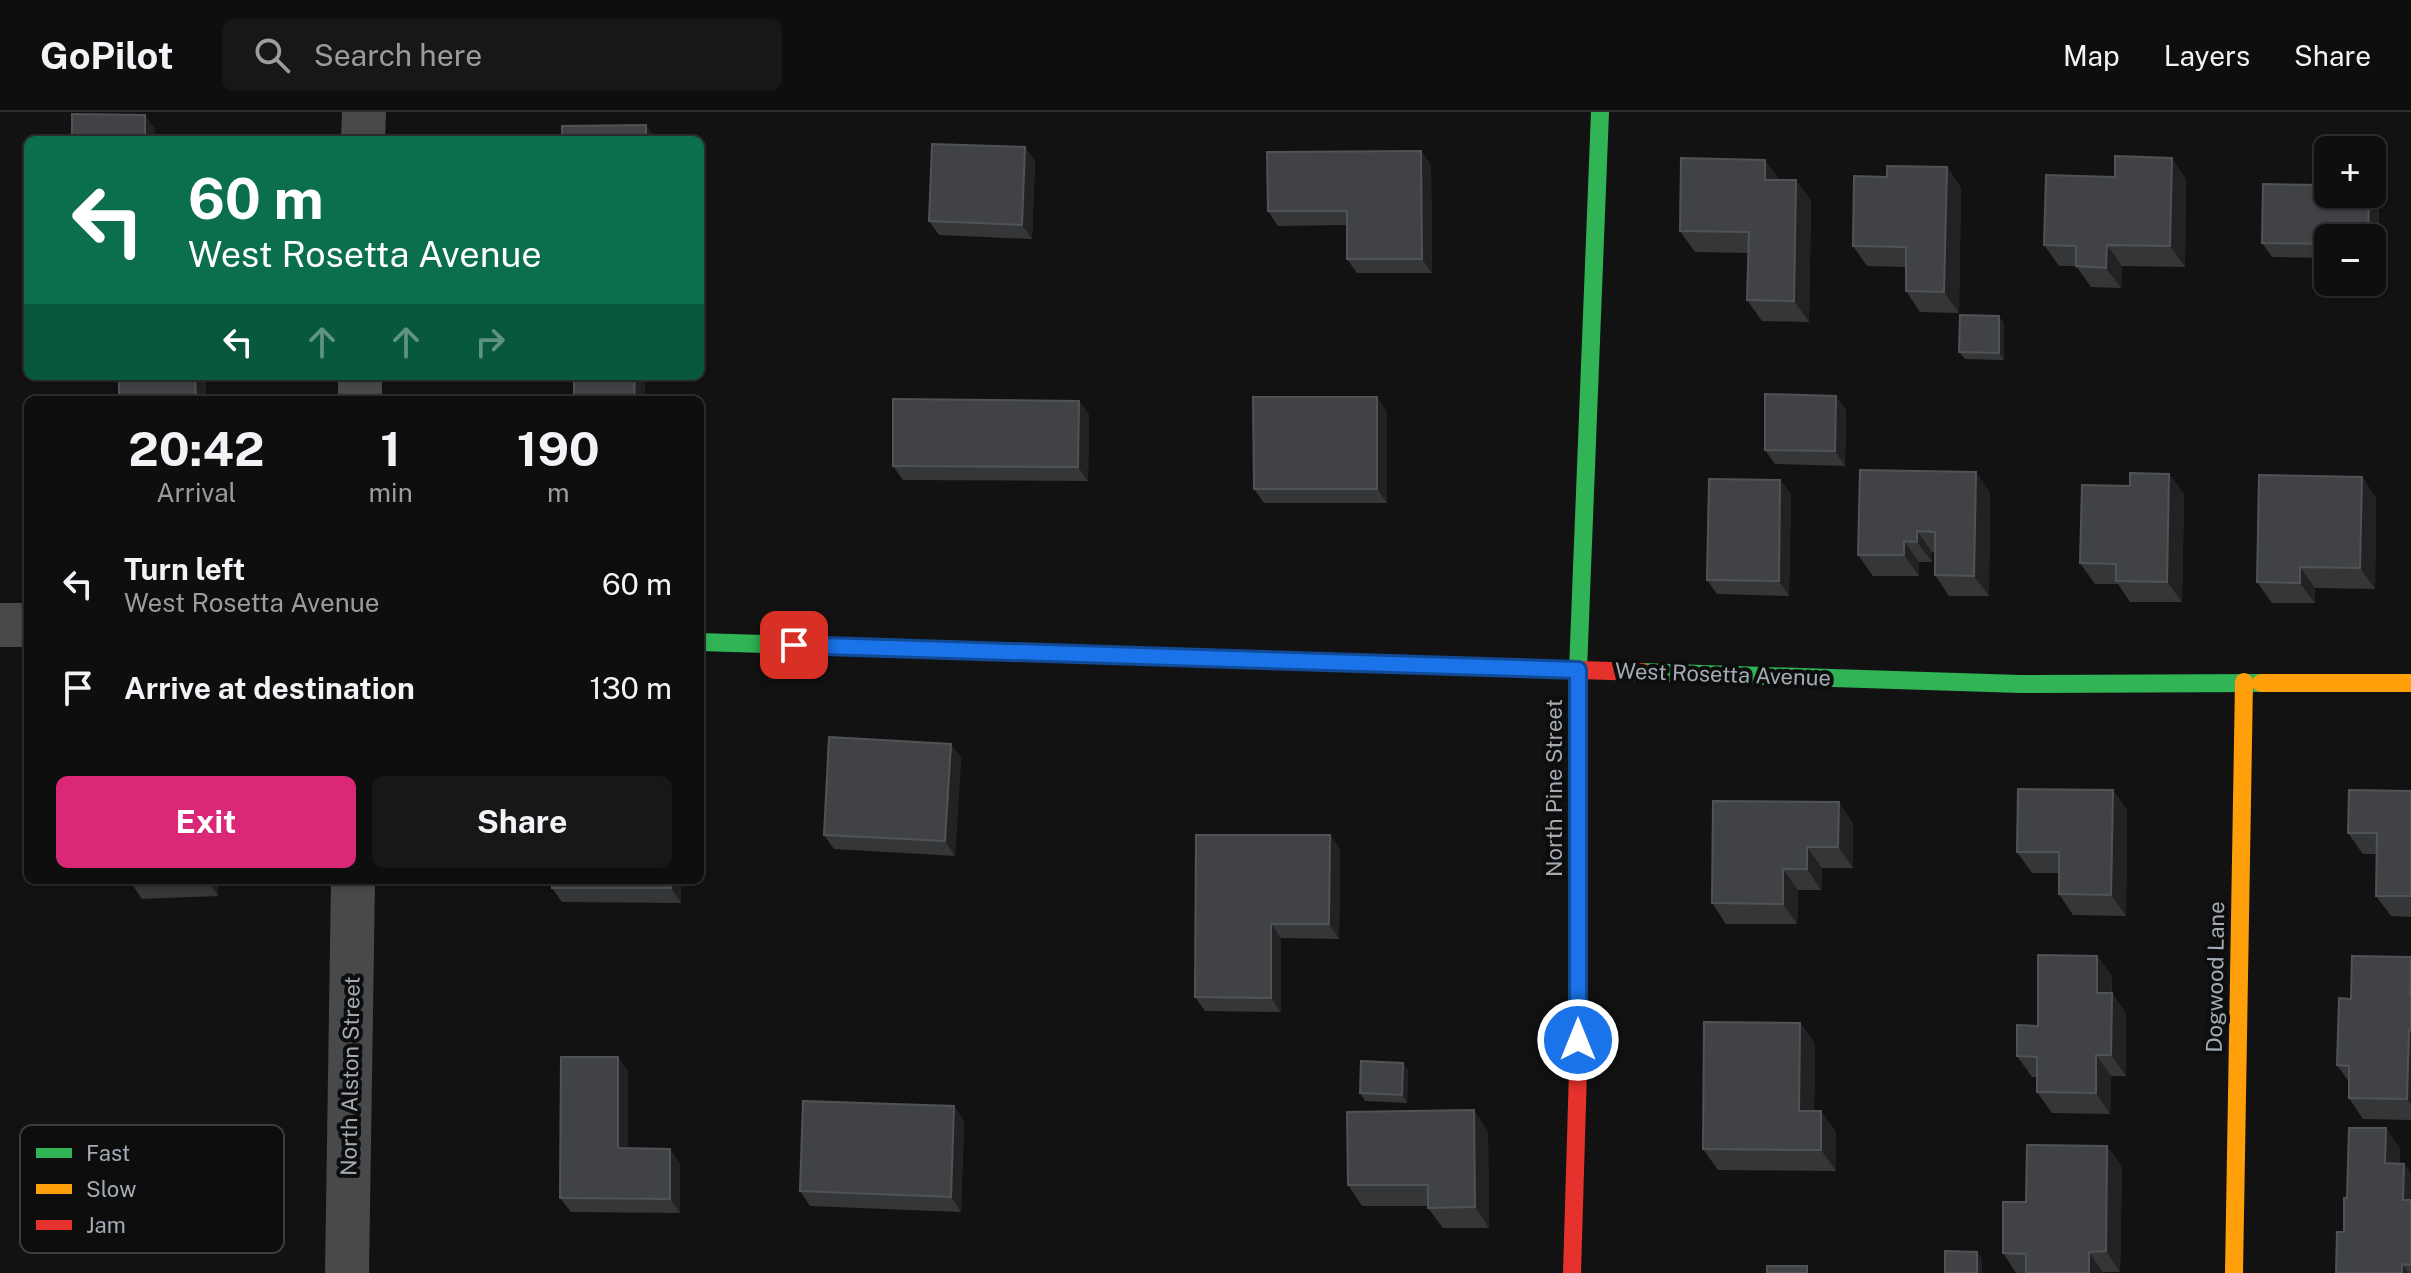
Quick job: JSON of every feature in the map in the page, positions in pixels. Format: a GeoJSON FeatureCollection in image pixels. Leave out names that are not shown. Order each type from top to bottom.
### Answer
{"type":"FeatureCollection","features":[{"type":"Feature","properties":{"kind":"street"},"geometry":{"type":"LineString","coordinates":[[363,136],[364,112]]}},
{"type":"Feature","properties":{"kind":"street","name":"North Pine Street"},"geometry":{"type":"LineString","coordinates":[[1572,1273],[1578,1070],[1578,670],[1600,112]]}},
{"type":"Feature","properties":{"kind":"street"},"geometry":{"type":"LineString","coordinates":[[0,625],[24,625]]}},
{"type":"Feature","properties":{"kind":"street","name":"West Rosetta Avenue"},"geometry":{"type":"LineString","coordinates":[[704,642],[2020,684],[2411,683]]}},
{"type":"Feature","properties":{"kind":"street","name":"Dogwood Lane"},"geometry":{"type":"LineString","coordinates":[[2234,1273],[2244,682]]}},
{"type":"Feature","properties":{"kind":"street","name":"North Alston Street"},"geometry":{"type":"LineString","coordinates":[[347,1273],[353,884]]}},
{"type":"Feature","properties":{"kind":"building"},"geometry":{"type":"Polygon","coordinates":[[[72,114],[145,115],[145,136],[72,136],[72,114]]]}},
{"type":"Feature","properties":{"kind":"building"},"geometry":{"type":"Polygon","coordinates":[[[646,125],[646,136],[562,136],[562,126],[646,125]]]}},
{"type":"Feature","properties":{"kind":"building"},"geometry":{"type":"Polygon","coordinates":[[[932,144],[1025,147],[1022,225],[929,221],[932,144]]]}},
{"type":"Feature","properties":{"kind":"building"},"geometry":{"type":"Polygon","coordinates":[[[1421,151],[1422,259],[1347,259],[1347,211],[1268,211],[1267,152],[1421,151]]]}},
{"type":"Feature","properties":{"kind":"building"},"geometry":{"type":"Polygon","coordinates":[[[2115,156],[2172,158],[2170,246],[2107,245],[2106,268],[2076,266],[2076,246],[2044,245],[2046,175],[2115,177],[2115,156]]]}},
{"type":"Feature","properties":{"kind":"building"},"geometry":{"type":"Polygon","coordinates":[[[1681,158],[1765,160],[1765,180],[1796,180],[1794,301],[1747,300],[1749,232],[1680,231],[1681,158]]]}},
{"type":"Feature","properties":{"kind":"building"},"geometry":{"type":"Polygon","coordinates":[[[1887,166],[1947,167],[1944,292],[1906,291],[1906,247],[1853,246],[1854,176],[1887,177],[1887,166]]]}},
{"type":"Feature","properties":{"kind":"building"},"geometry":{"type":"Polygon","coordinates":[[[2263,184],[2314,185],[2314,208],[2369,208],[2368,224],[2314,224],[2314,244],[2262,243],[2263,184]]]}},
{"type":"Feature","properties":{"kind":"building"},"geometry":{"type":"Polygon","coordinates":[[[1960,315],[1999,316],[1999,353],[1959,352],[1960,315]]]}},
{"type":"Feature","properties":{"kind":"building"},"geometry":{"type":"Polygon","coordinates":[[[119,380],[195,380],[196,396],[119,396],[119,380]]]}},
{"type":"Feature","properties":{"kind":"building"},"geometry":{"type":"Polygon","coordinates":[[[574,380],[635,380],[634,396],[574,396],[574,380]]]}},
{"type":"Feature","properties":{"kind":"building"},"geometry":{"type":"Polygon","coordinates":[[[1765,394],[1836,396],[1835,451],[1765,450],[1765,394]]]}},
{"type":"Feature","properties":{"kind":"building"},"geometry":{"type":"Polygon","coordinates":[[[1253,397],[1377,397],[1377,489],[1254,489],[1253,397]]]}},
{"type":"Feature","properties":{"kind":"building"},"geometry":{"type":"Polygon","coordinates":[[[893,399],[1079,401],[1078,467],[893,466],[893,399]]]}},
{"type":"Feature","properties":{"kind":"building"},"geometry":{"type":"Polygon","coordinates":[[[1860,470],[1976,472],[1974,576],[1935,575],[1935,532],[1917,531],[1917,542],[1904,541],[1904,555],[1858,555],[1860,470]]]}},
{"type":"Feature","properties":{"kind":"building"},"geometry":{"type":"Polygon","coordinates":[[[2130,473],[2169,474],[2167,582],[2116,581],[2116,564],[2080,563],[2082,485],[2130,486],[2130,473]]]}},
{"type":"Feature","properties":{"kind":"building"},"geometry":{"type":"Polygon","coordinates":[[[2259,475],[2362,477],[2360,568],[2300,567],[2300,583],[2257,582],[2259,475]]]}},
{"type":"Feature","properties":{"kind":"building"},"geometry":{"type":"Polygon","coordinates":[[[1709,479],[1780,480],[1779,581],[1707,580],[1709,479]]]}},
{"type":"Feature","properties":{"kind":"building"},"geometry":{"type":"Polygon","coordinates":[[[829,737],[951,744],[945,841],[824,835],[829,737]]]}},
{"type":"Feature","properties":{"kind":"building"},"geometry":{"type":"Polygon","coordinates":[[[2018,789],[2113,790],[2111,895],[2059,894],[2059,852],[2017,852],[2018,789]]]}},
{"type":"Feature","properties":{"kind":"building"},"geometry":{"type":"Polygon","coordinates":[[[2349,790],[2411,791],[2411,896],[2376,896],[2377,833],[2348,833],[2349,790]]]}},
{"type":"Feature","properties":{"kind":"building"},"geometry":{"type":"Polygon","coordinates":[[[1713,801],[1839,802],[1838,847],[1807,847],[1807,869],[1783,869],[1783,904],[1712,903],[1713,801]]]}},
{"type":"Feature","properties":{"kind":"building"},"geometry":{"type":"Polygon","coordinates":[[[1196,835],[1330,835],[1329,924],[1271,924],[1271,998],[1195,997],[1196,835]]]}},
{"type":"Feature","properties":{"kind":"building"},"geometry":{"type":"Polygon","coordinates":[[[552,884],[671,884],[671,888],[552,888],[552,884]]]}},
{"type":"Feature","properties":{"kind":"building"},"geometry":{"type":"Polygon","coordinates":[[[2038,955],[2097,956],[2097,993],[2112,993],[2111,1055],[2096,1055],[2096,1093],[2037,1092],[2037,1057],[2017,1056],[2017,1025],[2038,1026],[2038,955]]]}},
{"type":"Feature","properties":{"kind":"building"},"geometry":{"type":"Polygon","coordinates":[[[2352,956],[2411,957],[2407,1099],[2349,1098],[2349,1066],[2337,1065],[2339,998],[2351,999],[2352,956]]]}},
{"type":"Feature","properties":{"kind":"building"},"geometry":{"type":"Polygon","coordinates":[[[1704,1022],[1800,1023],[1799,1111],[1821,1111],[1821,1150],[1703,1149],[1704,1022]]]}},
{"type":"Feature","properties":{"kind":"building"},"geometry":{"type":"Polygon","coordinates":[[[561,1057],[618,1057],[618,1148],[670,1149],[670,1199],[560,1198],[561,1057]]]}},
{"type":"Feature","properties":{"kind":"building"},"geometry":{"type":"Polygon","coordinates":[[[1361,1061],[1403,1063],[1402,1095],[1360,1093],[1361,1061]]]}},
{"type":"Feature","properties":{"kind":"building"},"geometry":{"type":"Polygon","coordinates":[[[803,1101],[954,1106],[951,1197],[800,1191],[803,1101]]]}},
{"type":"Feature","properties":{"kind":"building"},"geometry":{"type":"Polygon","coordinates":[[[1474,1110],[1475,1207],[1428,1208],[1428,1185],[1348,1185],[1347,1112],[1474,1110]]]}},
{"type":"Feature","properties":{"kind":"building"},"geometry":{"type":"Polygon","coordinates":[[[2349,1128],[2386,1128],[2385,1163],[2404,1164],[2403,1200],[2411,1200],[2411,1265],[2402,1264],[2402,1273],[2336,1273],[2337,1232],[2344,1232],[2349,1128]]]}},
{"type":"Feature","properties":{"kind":"building"},"geometry":{"type":"Polygon","coordinates":[[[2027,1145],[2107,1146],[2106,1251],[2089,1252],[2089,1273],[2026,1273],[2026,1254],[2003,1253],[2003,1202],[2026,1202],[2027,1145]]]}},
{"type":"Feature","properties":{"kind":"building"},"geometry":{"type":"Polygon","coordinates":[[[1945,1251],[1977,1252],[1977,1273],[1945,1273],[1945,1251]]]}},
{"type":"Feature","properties":{"kind":"building"},"geometry":{"type":"Polygon","coordinates":[[[1767,1266],[1807,1266],[1807,1273],[1767,1273],[1767,1266]]]}},
{"type":"Feature","properties":{"kind":"traffic: fast"},"geometry":{"type":"LineString","coordinates":[[1578,745],[1578,670],[1600,112]]}},
{"type":"Feature","properties":{"kind":"traffic: fast"},"geometry":{"type":"LineString","coordinates":[[704,642],[1360,663]]}},
{"type":"Feature","properties":{"kind":"traffic: fast"},"geometry":{"type":"LineString","coordinates":[[1642,672],[2020,684],[2261,683]]}},
{"type":"Feature","properties":{"kind":"traffic: slow"},"geometry":{"type":"LineString","coordinates":[[2234,1273],[2244,682]]}},
{"type":"Feature","properties":{"kind":"traffic: slow"},"geometry":{"type":"LineString","coordinates":[[2261,683],[2411,683]]}},
{"type":"Feature","properties":{"kind":"traffic: jam"},"geometry":{"type":"LineString","coordinates":[[1360,663],[1642,672]]}},
{"type":"Feature","properties":{"kind":"traffic: jam"},"geometry":{"type":"LineString","coordinates":[[1572,1273],[1578,1070],[1578,745]]}},
{"type":"Feature","properties":{"kind":"route"},"geometry":{"type":"LineString","coordinates":[[794,645],[1578,670],[1578,1040]]}}]}
